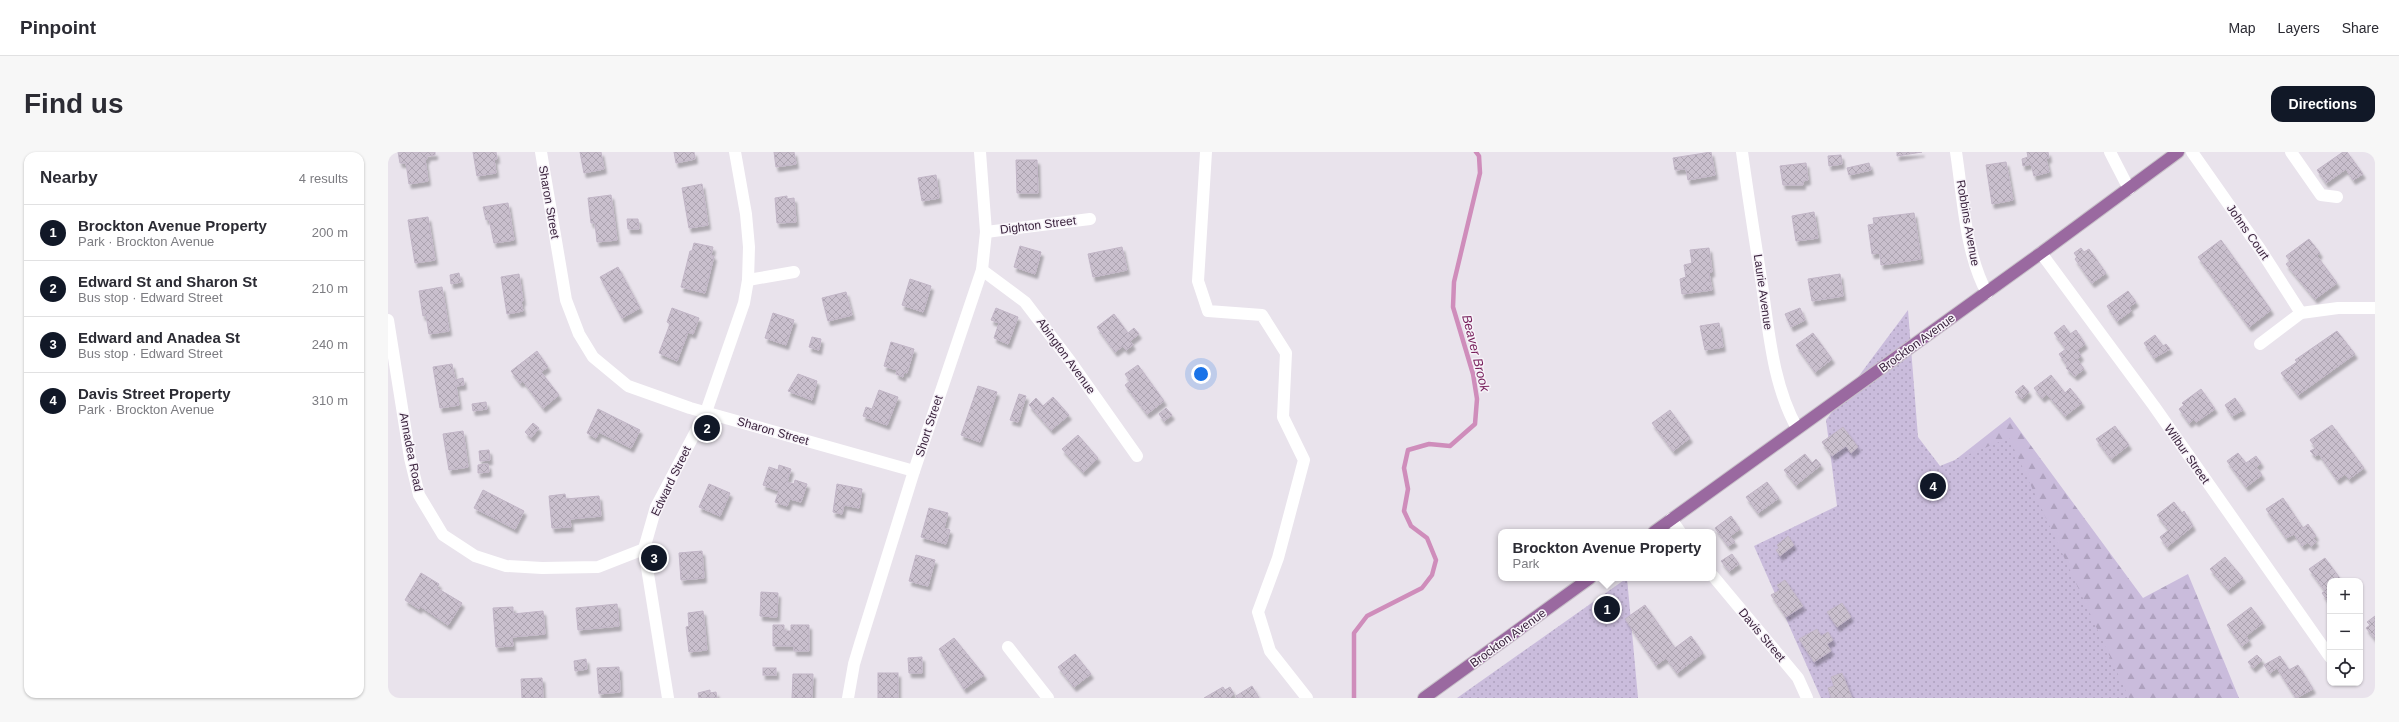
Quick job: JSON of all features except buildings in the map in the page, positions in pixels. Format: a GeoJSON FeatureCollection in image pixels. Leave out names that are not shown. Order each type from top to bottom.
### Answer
{"type":"FeatureCollection","features":[{"type":"Feature","properties":{"kind":"main road","name":"Brockton Avenue"},"geometry":{"type":"LineString","coordinates":[[1658,529],[2041,253],[2178,152]]}},
{"type":"Feature","properties":{"kind":"main road","name":"Brockton Avenue"},"geometry":{"type":"LineString","coordinates":[[1424,698],[1586,581]]}},
{"type":"Feature","properties":{"kind":"street","name":"Sharon Street"},"geometry":{"type":"LineString","coordinates":[[541,152],[566,300],[579,334],[593,357],[628,386],[706,412],[914,471]]}},
{"type":"Feature","properties":{"kind":"street","name":"Edward Street"},"geometry":{"type":"LineString","coordinates":[[668,698],[644,549],[656,507],[706,412],[744,303],[748,280],[746,214],[735,152]]}},
{"type":"Feature","properties":{"kind":"street","name":"Short Street"},"geometry":{"type":"LineString","coordinates":[[848,698],[854,664],[914,471],[982,270],[986,232],[980,152]]}},
{"type":"Feature","properties":{"kind":"street"},"geometry":{"type":"LineString","coordinates":[[1206,152],[1198,281],[1208,311],[1262,315],[1286,353],[1283,418],[1304,460],[1278,558],[1258,612],[1270,651],[1307,698]]}},
{"type":"Feature","properties":{"kind":"street","name":"Laurie Avenue"},"geometry":{"type":"LineString","coordinates":[[1742,152],[1779,384],[1789,412],[1797,428]]}},
{"type":"Feature","properties":{"kind":"street","name":"Robbins Avenue"},"geometry":{"type":"LineString","coordinates":[[1956,152],[1972,251],[1978,276],[1987,292]]}},
{"type":"Feature","properties":{"kind":"street"},"geometry":{"type":"LineString","coordinates":[[2110,152],[2129,189]]}},
{"type":"Feature","properties":{"kind":"street","name":"Johns Court"},"geometry":{"type":"LineString","coordinates":[[2192,152],[2260,249],[2301,313]]}},
{"type":"Feature","properties":{"kind":"street"},"geometry":{"type":"LineString","coordinates":[[2291,152],[2321,195],[2336,197]]}},
{"type":"Feature","properties":{"kind":"street","name":"Dighton Street"},"geometry":{"type":"LineString","coordinates":[[986,232],[1090,219]]}},
{"type":"Feature","properties":{"kind":"street","name":"Wilbur Street"},"geometry":{"type":"LineString","coordinates":[[2041,253],[2154,406],[2327,653]]}},
{"type":"Feature","properties":{"kind":"street","name":"Abington Avenue"},"geometry":{"type":"LineString","coordinates":[[982,270],[1025,302],[1070,360],[1137,456]]}},
{"type":"Feature","properties":{"kind":"street"},"geometry":{"type":"LineString","coordinates":[[748,280],[794,272]]}},
{"type":"Feature","properties":{"kind":"street"},"geometry":{"type":"LineString","coordinates":[[2260,344],[2301,313],[2338,308],[2375,308]]}},
{"type":"Feature","properties":{"kind":"street","name":"Annadea Road"},"geometry":{"type":"LineString","coordinates":[[388,320],[410,458],[419,495],[444,535],[475,556],[506,566],[542,568],[598,567],[644,549]]}},
{"type":"Feature","properties":{"kind":"street"},"geometry":{"type":"LineString","coordinates":[[1671,520],[1678,529]]}},
{"type":"Feature","properties":{"kind":"street","name":"Davis Street"},"geometry":{"type":"LineString","coordinates":[[1716,580],[1798,678],[1807,698]]}},
{"type":"Feature","properties":{"kind":"street"},"geometry":{"type":"LineString","coordinates":[[1008,647],[1048,698]]}},
{"type":"Feature","properties":{"kind":"green space"},"geometry":{"type":"Polygon","coordinates":[[[1908,310],[1918,437],[1940,466],[2009,438],[2129,698],[1821,698],[1754,546],[1837,506],[1826,420],[1908,310]]]}},
{"type":"Feature","properties":{"kind":"green space"},"geometry":{"type":"Polygon","coordinates":[[[2010,417],[2143,598],[2188,574],[2239,698],[1909,698],[1936,475],[2010,417]]]}},
{"type":"Feature","properties":{"kind":"green space"},"geometry":{"type":"Polygon","coordinates":[[[1623,581],[1627,581],[1638,698],[1457,698],[1623,581]]]}},
{"type":"Feature","properties":{"kind":"waterway","name":"Beaver Brook"},"geometry":{"type":"LineString","coordinates":[[1354,698],[1354,633],[1367,616],[1422,588],[1432,575],[1436,560],[1427,538],[1411,526],[1404,511],[1408,489],[1404,468],[1408,450],[1429,444],[1450,446],[1475,424],[1477,399],[1473,374],[1453,307],[1454,282],[1480,173],[1479,156],[1476,152]]}},
{"type":"Feature","properties":{"kind":"place","name":"Edward St and Sharon St"},"geometry":{"type":"Point","coordinates":[707,428]}},
{"type":"Feature","properties":{"kind":"place","name":"Davis Street Property"},"geometry":{"type":"Point","coordinates":[1933,486]}},
{"type":"Feature","properties":{"kind":"place","name":"Edward and Anadea St"},"geometry":{"type":"Point","coordinates":[654,558]}},
{"type":"Feature","properties":{"kind":"place","name":"Brockton Avenue Property"},"geometry":{"type":"Point","coordinates":[1607,609]}}]}
